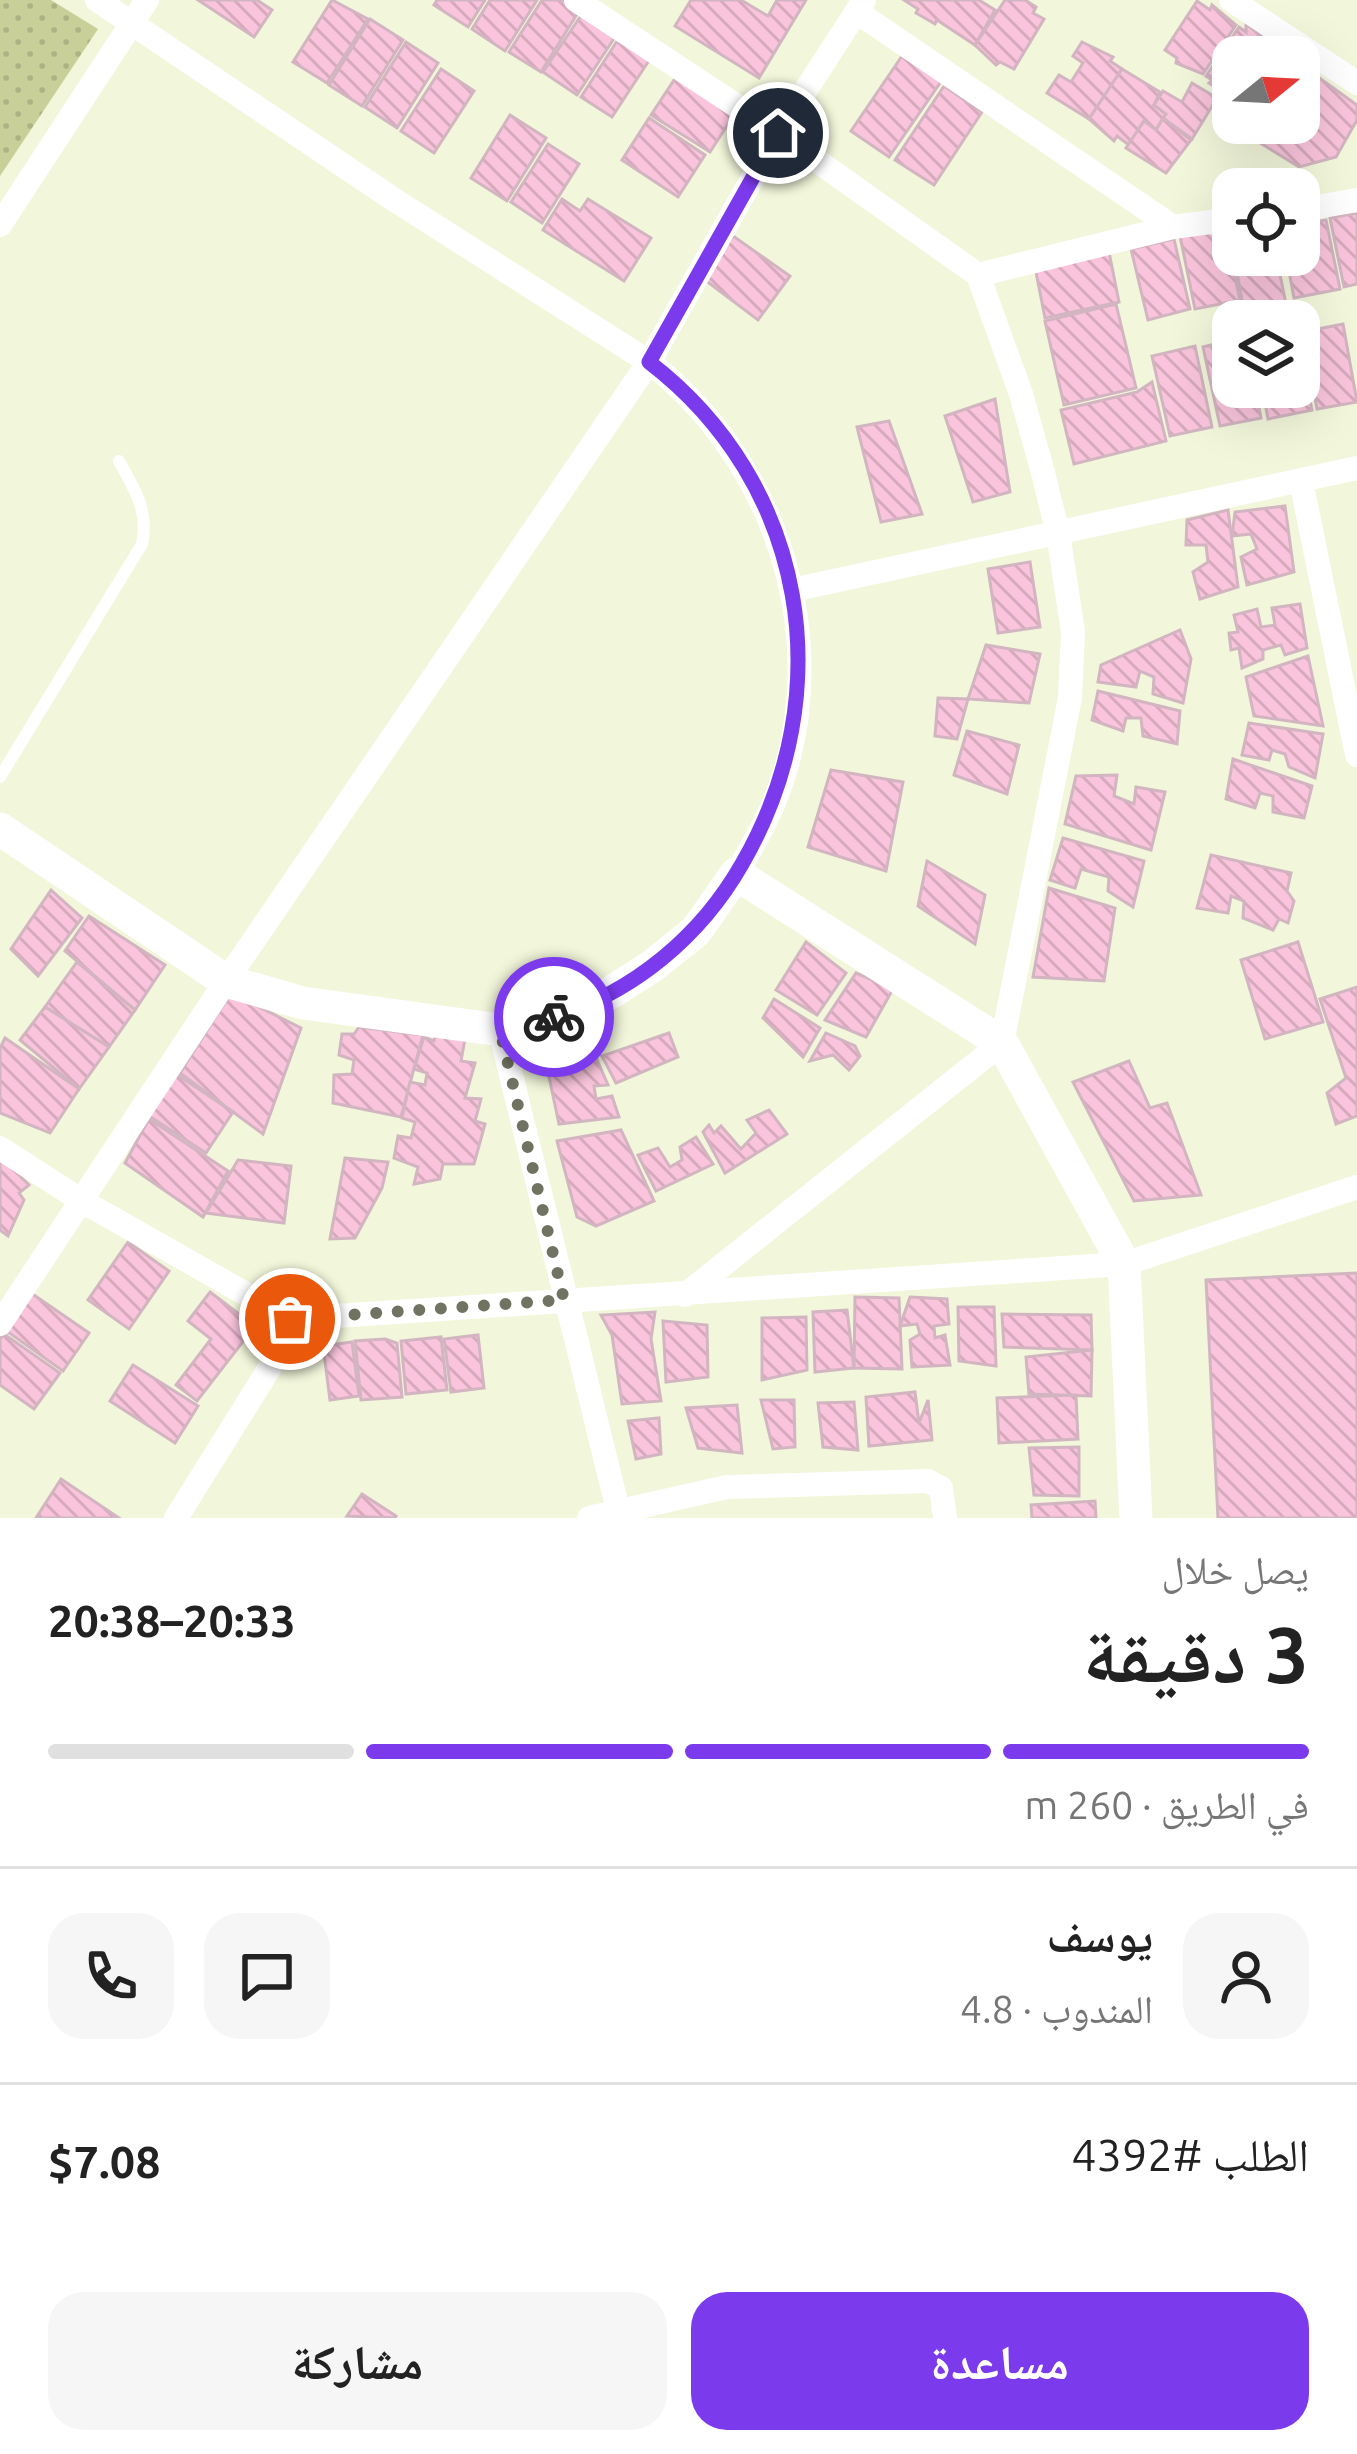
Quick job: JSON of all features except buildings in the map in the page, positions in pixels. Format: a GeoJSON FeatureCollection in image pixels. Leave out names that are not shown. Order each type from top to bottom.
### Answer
{"type":"FeatureCollection","features":[{"type":"Feature","properties":{"kind":"street"},"geometry":{"type":"LineString","coordinates":[[0,829],[226,981],[303,1004],[500,1030],[564,1014],[610,993],[696,931],[722,899],[768,820],[785,772],[797,711],[792,590],[774,529],[748,473],[713,422],[677,384],[97,0]]}},
{"type":"Feature","properties":{"kind":"street"},"geometry":{"type":"LineString","coordinates":[[0,225],[147,0]]}},
{"type":"Feature","properties":{"kind":"street"},"geometry":{"type":"LineString","coordinates":[[576,0],[778,133],[978,275],[1021,394],[1058,533],[1073,632],[1070,698],[1001,1043],[685,1295]]}},
{"type":"Feature","properties":{"kind":"street"},"geometry":{"type":"LineString","coordinates":[[1231,0],[1357,82]]}},
{"type":"Feature","properties":{"kind":"street"},"geometry":{"type":"LineString","coordinates":[[0,1324],[226,981],[649,362],[778,133],[861,6],[1173,227]]}},
{"type":"Feature","properties":{"kind":"street"},"geometry":{"type":"LineString","coordinates":[[1320,207],[1351,202],[1357,176]]}},
{"type":"Feature","properties":{"kind":"street"},"geometry":{"type":"LineString","coordinates":[[978,275],[1212,222]]}},
{"type":"Feature","properties":{"kind":"street"},"geometry":{"type":"LineString","coordinates":[[792,590],[1357,468]]}},
{"type":"Feature","properties":{"kind":"street"},"geometry":{"type":"LineString","coordinates":[[1301,481],[1357,755]]}},
{"type":"Feature","properties":{"kind":"street"},"geometry":{"type":"LineString","coordinates":[[736,874],[1001,1043],[1124,1264],[1136,1518]]}},
{"type":"Feature","properties":{"kind":"street"},"geometry":{"type":"LineString","coordinates":[[500,1030],[620,1514]]}},
{"type":"Feature","properties":{"kind":"street"},"geometry":{"type":"LineString","coordinates":[[0,1148],[82,1201],[290,1319],[1124,1264],[1357,1187]]}},
{"type":"Feature","properties":{"kind":"street"},"geometry":{"type":"LineString","coordinates":[[176,1518],[269,1369],[290,1319]]}},
{"type":"Feature","properties":{"kind":"street"},"geometry":{"type":"LineString","coordinates":[[589,1518],[727,1487],[928,1481],[941,1488],[945,1518]]}},
{"type":"Feature","properties":{"kind":"lane"},"geometry":{"type":"LineString","coordinates":[[0,776],[142,544],[141,500],[119,461]]}},
{"type":"Feature","properties":{"kind":"green space"},"geometry":{"type":"Polygon","coordinates":[[[0,0],[51,0],[98,29],[0,176],[0,0]]]}},
{"type":"Feature","properties":{"kind":"way so far"},"geometry":{"type":"LineString","coordinates":[[290,1319],[564,1300],[500,1030],[554,1017]]}},
{"type":"Feature","properties":{"kind":"route"},"geometry":{"type":"LineString","coordinates":[[554,1017],[610,993],[696,931],[722,899],[768,820],[785,772],[797,711],[799,650],[792,590],[774,529],[748,473],[713,422],[649,362],[778,133]]}}]}
